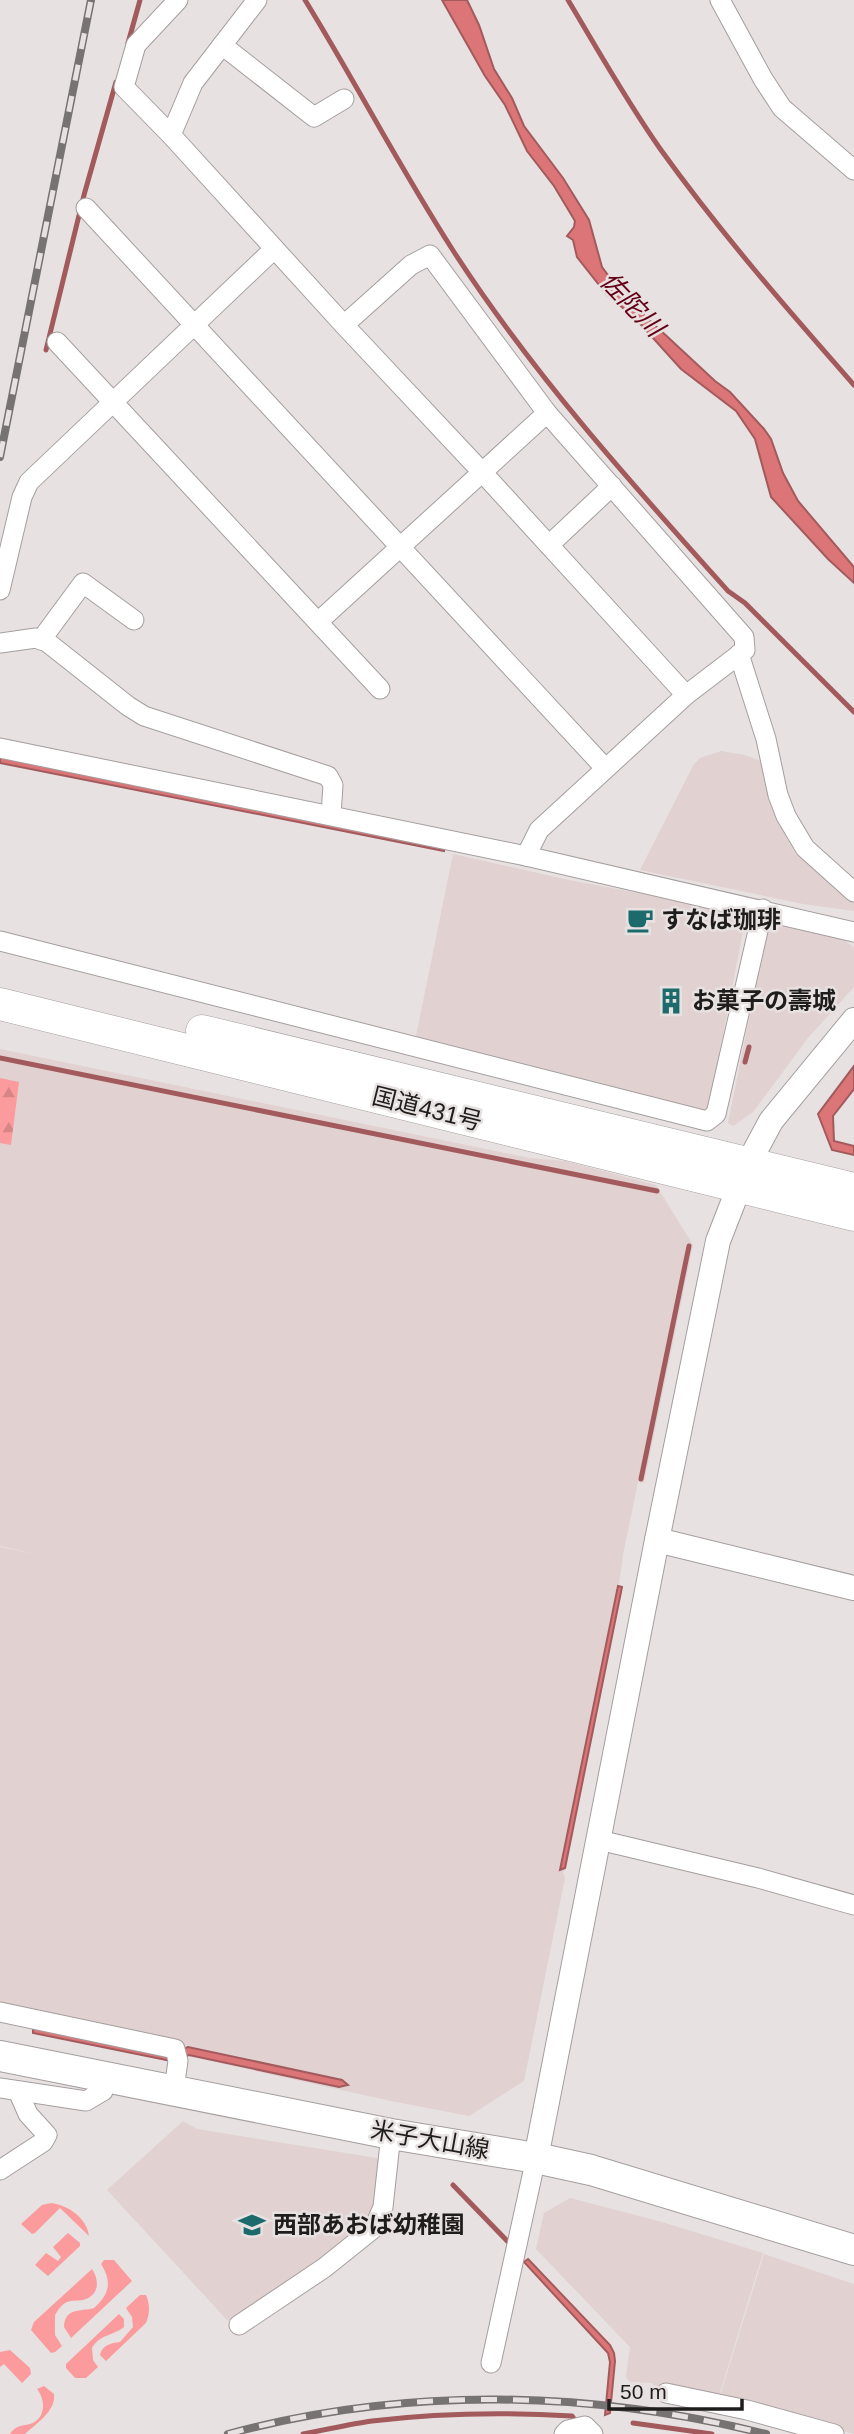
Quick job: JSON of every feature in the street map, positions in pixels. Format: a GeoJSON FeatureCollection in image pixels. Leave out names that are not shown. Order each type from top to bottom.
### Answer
{"type":"FeatureCollection","features":[{"type":"Feature","properties":{"kind":"highway","name":"国道431号"},"geometry":{"type":"LineString","coordinates":[[0,982],[744,1175],[854,1215]]}},
{"type":"Feature","properties":{"kind":"highway","name":"国道431号"},"geometry":{"type":"LineString","coordinates":[[0,1004],[744,1175],[854,1189]]}},
{"type":"Feature","properties":{"kind":"main road","name":"米子大山線"},"geometry":{"type":"LineString","coordinates":[[0,2056],[105,2076],[176,2067],[391,2134],[591,2170],[854,2250]]}},
{"type":"Feature","properties":{"kind":"street"},"geometry":{"type":"LineString","coordinates":[[178,0],[136,45],[124,87],[686,695]]}},
{"type":"Feature","properties":{"kind":"street"},"geometry":{"type":"LineString","coordinates":[[171,135],[193,83],[257,0]]}},
{"type":"Feature","properties":{"kind":"street"},"geometry":{"type":"LineString","coordinates":[[720,0],[782,108],[854,170]]}},
{"type":"Feature","properties":{"kind":"street"},"geometry":{"type":"LineString","coordinates":[[222,45],[314,117],[344,99]]}},
{"type":"Feature","properties":{"kind":"street"},"geometry":{"type":"LineString","coordinates":[[86,208],[605,768]]}},
{"type":"Feature","properties":{"kind":"street"},"geometry":{"type":"LineString","coordinates":[[0,590],[22,497],[29,482],[274,249]]}},
{"type":"Feature","properties":{"kind":"street"},"geometry":{"type":"LineString","coordinates":[[344,325],[411,265],[430,255],[547,413],[744,636],[745,650],[686,695],[605,768],[539,831],[526,856]]}},
{"type":"Feature","properties":{"kind":"street"},"geometry":{"type":"LineString","coordinates":[[57,342],[380,689]]}},
{"type":"Feature","properties":{"kind":"street"},"geometry":{"type":"LineString","coordinates":[[318,622],[547,413]]}},
{"type":"Feature","properties":{"kind":"street"},"geometry":{"type":"LineString","coordinates":[[549,545],[612,486]]}},
{"type":"Feature","properties":{"kind":"street"},"geometry":{"type":"LineString","coordinates":[[41,640],[83,583],[134,620]]}},
{"type":"Feature","properties":{"kind":"street"},"geometry":{"type":"LineString","coordinates":[[0,643],[36,638],[41,640],[144,716],[328,776],[333,785],[331,816]]}},
{"type":"Feature","properties":{"kind":"street"},"geometry":{"type":"LineString","coordinates":[[739,654],[766,739],[778,795],[786,816],[805,848],[854,892]]}},
{"type":"Feature","properties":{"kind":"street"},"geometry":{"type":"LineString","coordinates":[[0,748],[526,856],[854,932]]}},
{"type":"Feature","properties":{"kind":"street"},"geometry":{"type":"LineString","coordinates":[[0,942],[707,1121],[716,1114],[763,909]]}},
{"type":"Feature","properties":{"kind":"street"},"geometry":{"type":"LineString","coordinates":[[491,2363],[536,2158],[718,1241],[744,1175],[771,1121],[854,1020]]}},
{"type":"Feature","properties":{"kind":"street"},"geometry":{"type":"LineString","coordinates":[[657,1540],[854,1588]]}},
{"type":"Feature","properties":{"kind":"street"},"geometry":{"type":"LineString","coordinates":[[599,1840],[758,1878],[854,1905]]}},
{"type":"Feature","properties":{"kind":"street"},"geometry":{"type":"LineString","coordinates":[[0,2012],[176,2067]]}},
{"type":"Feature","properties":{"kind":"street"},"geometry":{"type":"LineString","coordinates":[[9,2090],[86,2101],[103,2091],[105,2076]]}},
{"type":"Feature","properties":{"kind":"street"},"geometry":{"type":"LineString","coordinates":[[0,2170],[43,2141],[47,2135],[9,2090]]}},
{"type":"Feature","properties":{"kind":"street"},"geometry":{"type":"LineString","coordinates":[[239,2325],[334,2261],[374,2228],[383,2207],[391,2134]]}},
{"type":"Feature","properties":{"kind":"street"},"geometry":{"type":"LineString","coordinates":[[666,2393],[747,2410],[834,2434]]}},
{"type":"Feature","properties":{"kind":"street"},"geometry":{"type":"LineString","coordinates":[[564,2434],[568,2430],[585,2426],[593,2434]]}},
{"type":"Feature","properties":{"kind":"shaded area"},"geometry":{"type":"Polygon","coordinates":[[[721,751],[760,761],[776,819],[795,853],[854,903],[854,911],[803,904],[640,870],[694,764],[700,758],[721,751]]]}},
{"type":"Feature","properties":{"kind":"shaded area","name":"お菓子の壽城"},"geometry":{"type":"Polygon","coordinates":[[[453,854],[569,880],[734,911],[744,916],[709,1106],[701,1113],[415,1041],[453,854]]]}},
{"type":"Feature","properties":{"kind":"shaded area","name":"お菓子の壽城"},"geometry":{"type":"Polygon","coordinates":[[[788,922],[846,941],[854,948],[854,987],[808,1038],[753,1112],[733,1126],[728,1123],[766,934],[788,922]]]}},
{"type":"Feature","properties":{"kind":"shaded area"},"geometry":{"type":"Polygon","coordinates":[[[0,1049],[530,1158],[565,1161],[656,1185],[693,1245],[644,1483],[638,1482],[623,1555],[619,1585],[623,1586],[566,1869],[563,1872],[565,1878],[524,2081],[469,2116],[188,2056],[186,2046],[0,2005],[0,1547],[40,1555],[0,1546],[0,1049]]]}},
{"type":"Feature","properties":{"kind":"shaded area","name":"西部あおば幼稚園"},"geometry":{"type":"Polygon","coordinates":[[[183,2121],[197,2129],[377,2158],[381,2164],[375,2203],[367,2220],[359,2230],[241,2316],[228,2321],[107,2190],[183,2121]]]}},
{"type":"Feature","properties":{"kind":"shaded area"},"geometry":{"type":"Polygon","coordinates":[[[570,2198],[662,2222],[763,2253],[718,2399],[652,2383],[630,2382],[626,2377],[630,2347],[536,2249],[544,2213],[570,2198]]]}},
{"type":"Feature","properties":{"kind":"shaded area"},"geometry":{"type":"Polygon","coordinates":[[[764,2254],[854,2284],[854,2434],[719,2399],[764,2254]]]}},
{"type":"Feature","properties":{"kind":"green space"},"geometry":{"type":"Polygon","coordinates":[[[0,1078],[19,1082],[11,1145],[0,1143],[0,1078]]]}},
{"type":"Feature","properties":{"kind":"green space"},"geometry":{"type":"Polygon","coordinates":[[[51,2203],[64,2206],[81,2218],[89,2236],[60,2208],[35,2233],[32,2234],[21,2224],[42,2205],[51,2203]]]}},
{"type":"Feature","properties":{"kind":"green space"},"geometry":{"type":"Polygon","coordinates":[[[68,2233],[80,2246],[48,2276],[35,2265],[46,2253],[58,2261],[61,2257],[53,2247],[68,2233]]]}},
{"type":"Feature","properties":{"kind":"green space"},"geometry":{"type":"Polygon","coordinates":[[[104,2260],[114,2260],[132,2281],[71,2338],[64,2327],[67,2316],[94,2308],[106,2292],[107,2276],[101,2264],[104,2260]]]}},
{"type":"Feature","properties":{"kind":"green space"},"geometry":{"type":"Polygon","coordinates":[[[92,2269],[97,2283],[95,2292],[83,2300],[67,2302],[55,2315],[55,2335],[62,2346],[51,2353],[31,2330],[34,2322],[92,2269]]]}},
{"type":"Feature","properties":{"kind":"green space"},"geometry":{"type":"Polygon","coordinates":[[[140,2295],[146,2295],[148,2302],[146,2323],[106,2361],[100,2355],[101,2352],[107,2345],[120,2342],[133,2327],[132,2317],[126,2308],[140,2295]]]}},
{"type":"Feature","properties":{"kind":"green space"},"geometry":{"type":"Polygon","coordinates":[[[119,2314],[124,2319],[124,2327],[99,2340],[92,2348],[93,2360],[98,2367],[86,2378],[75,2378],[66,2368],[66,2364],[119,2314]]]}},
{"type":"Feature","properties":{"kind":"green space"},"geometry":{"type":"Polygon","coordinates":[[[10,2350],[30,2368],[31,2374],[22,2383],[4,2364],[0,2367],[0,2352],[10,2350]]]}},
{"type":"Feature","properties":{"kind":"green space"},"geometry":{"type":"Polygon","coordinates":[[[44,2386],[54,2394],[49,2411],[25,2434],[10,2434],[17,2427],[35,2422],[42,2414],[43,2404],[37,2389],[44,2386]]]}},
{"type":"Feature","properties":{"kind":"water","name":"佐陀川"},"geometry":{"type":"Polygon","coordinates":[[[442,0],[467,0],[494,69],[512,98],[524,126],[563,178],[589,220],[602,267],[644,315],[730,392],[764,429],[798,501],[854,567],[854,583],[771,497],[755,439],[736,411],[681,369],[634,317],[607,295],[577,257],[573,240],[567,236],[575,221],[554,186],[527,151],[505,105],[485,76],[442,0]]]}},
{"type":"Feature","properties":{"kind":"water"},"geometry":{"type":"Polygon","coordinates":[[[0,757],[445,846],[444,851],[0,763],[0,757]]]}},
{"type":"Feature","properties":{"kind":"water"},"geometry":{"type":"Polygon","coordinates":[[[854,1066],[854,1089],[833,1116],[834,1141],[854,1146],[854,1155],[832,1150],[818,1114],[854,1066]]]}},
{"type":"Feature","properties":{"kind":"water"},"geometry":{"type":"Polygon","coordinates":[[[618,1586],[622,1587],[565,1868],[560,1870],[618,1586]]]}},
{"type":"Feature","properties":{"kind":"water"},"geometry":{"type":"Polygon","coordinates":[[[33,2027],[168,2055],[188,2047],[342,2080],[348,2085],[339,2087],[189,2055],[171,2061],[33,2033],[33,2027]]]}},
{"type":"Feature","properties":{"kind":"water"},"geometry":{"type":"Polygon","coordinates":[[[528,2259],[610,2345],[615,2361],[610,2413],[605,2415],[610,2362],[608,2353],[524,2262],[528,2259]]]}},
{"type":"Feature","properties":{"kind":"waterway"},"geometry":{"type":"LineString","coordinates":[[128,43],[140,0]]}},
{"type":"Feature","properties":{"kind":"waterway"},"geometry":{"type":"LineString","coordinates":[[305,0],[434,221],[516,341],[584,427],[728,591],[745,603],[854,712]]}},
{"type":"Feature","properties":{"kind":"waterway"},"geometry":{"type":"LineString","coordinates":[[568,0],[636,113],[683,181],[754,270],[854,385]]}},
{"type":"Feature","properties":{"kind":"waterway"},"geometry":{"type":"LineString","coordinates":[[46,350],[84,195],[116,82]]}},
{"type":"Feature","properties":{"kind":"waterway"},"geometry":{"type":"LineString","coordinates":[[745,1062],[749,1047]]}},
{"type":"Feature","properties":{"kind":"waterway"},"geometry":{"type":"LineString","coordinates":[[0,1058],[657,1191]]}},
{"type":"Feature","properties":{"kind":"waterway"},"geometry":{"type":"LineString","coordinates":[[641,1479],[689,1246]]}},
{"type":"Feature","properties":{"kind":"waterway"},"geometry":{"type":"LineString","coordinates":[[453,2185],[512,2246]]}},
{"type":"Feature","properties":{"kind":"waterway"},"geometry":{"type":"LineString","coordinates":[[303,2434],[372,2421],[447,2415],[572,2416],[577,2423]]}},
{"type":"Feature","properties":{"kind":"waterway"},"geometry":{"type":"LineString","coordinates":[[633,2423],[712,2434]]}},
{"type":"Feature","properties":{"kind":"railway"},"geometry":{"type":"LineString","coordinates":[[0,457],[91,0]]}},
{"type":"Feature","properties":{"kind":"railway"},"geometry":{"type":"LineString","coordinates":[[228,2434],[295,2418],[362,2408],[429,2401],[497,2400],[565,2402],[632,2409],[699,2419],[766,2434]]}},
{"type":"Feature","properties":{"kind":"place","name":"すなば珈琲"},"geometry":{"type":"Point","coordinates":[640,920]}},
{"type":"Feature","properties":{"kind":"place","name":"お菓子の壽城"},"geometry":{"type":"Point","coordinates":[671,1001]}},
{"type":"Feature","properties":{"kind":"place","name":"西部あおば幼稚園"},"geometry":{"type":"Point","coordinates":[252,2225]}}]}
